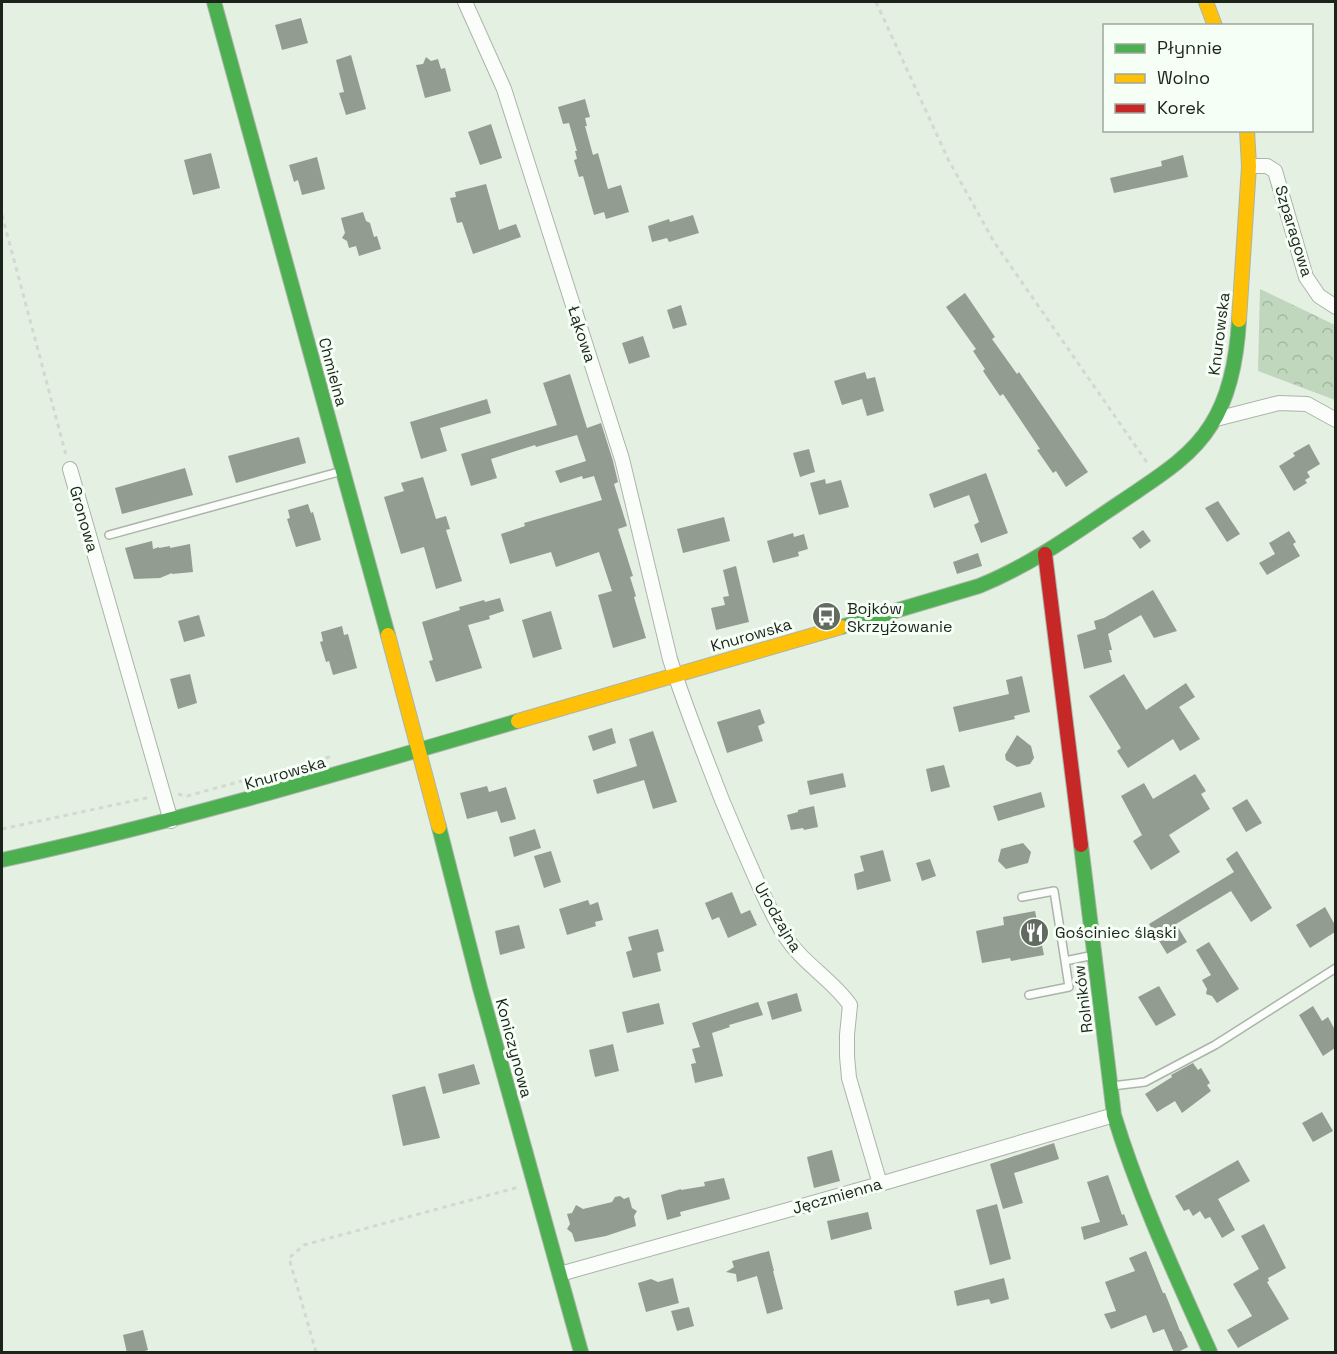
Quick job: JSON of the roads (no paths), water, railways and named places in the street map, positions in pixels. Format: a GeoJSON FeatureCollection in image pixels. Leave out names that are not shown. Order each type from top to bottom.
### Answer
{"type":"FeatureCollection","features":[{"type":"Feature","properties":{"kind":"street","name":"Chmielna"},"geometry":{"type":"LineString","coordinates":[[214,2],[420,750]]}},
{"type":"Feature","properties":{"kind":"street","name":"Łąkowa"},"geometry":{"type":"LineString","coordinates":[[465,2],[504,89],[622,459],[675,675]]}},
{"type":"Feature","properties":{"kind":"street"},"geometry":{"type":"LineString","coordinates":[[1206,2],[1214,24]]}},
{"type":"Feature","properties":{"kind":"street","name":"Knurowska"},"geometry":{"type":"LineString","coordinates":[[2,860],[171,821],[285,790],[979,586],[1003,577],[1045,554],[1157,477],[1196,445],[1216,419],[1224,400],[1237,351],[1249,166],[1247,132]]}},
{"type":"Feature","properties":{"kind":"street","name":"Szparagowa"},"geometry":{"type":"LineString","coordinates":[[1249,166],[1267,166],[1275,171],[1306,278],[1319,296],[1335,307]]}},
{"type":"Feature","properties":{"kind":"street"},"geometry":{"type":"LineString","coordinates":[[1216,419],[1279,403],[1307,404],[1335,420]]}},
{"type":"Feature","properties":{"kind":"street","name":"Gronowa"},"geometry":{"type":"LineString","coordinates":[[70,469],[171,821]]}},
{"type":"Feature","properties":{"kind":"street","name":"Rolników"},"geometry":{"type":"LineString","coordinates":[[1045,554],[1114,1115],[1134,1175],[1210,1353]]}},
{"type":"Feature","properties":{"kind":"street","name":"Urodzajna"},"geometry":{"type":"LineString","coordinates":[[675,675],[742,849],[776,920],[799,955],[843,995],[850,1005],[847,1035],[849,1078],[880,1184]]}},
{"type":"Feature","properties":{"kind":"street","name":"Koniczynowa"},"geometry":{"type":"LineString","coordinates":[[420,750],[480,988],[581,1353]]}},
{"type":"Feature","properties":{"kind":"street","name":"Jęczmienna"},"geometry":{"type":"LineString","coordinates":[[560,1274],[1114,1115]]}},
{"type":"Feature","properties":{"kind":"lane"},"geometry":{"type":"LineString","coordinates":[[109,534],[342,471]]}},
{"type":"Feature","properties":{"kind":"lane"},"geometry":{"type":"LineString","coordinates":[[1022,897],[1054,891],[1069,987],[1029,995]]}},
{"type":"Feature","properties":{"kind":"lane"},"geometry":{"type":"LineString","coordinates":[[1065,961],[1094,955]]}},
{"type":"Feature","properties":{"kind":"lane"},"geometry":{"type":"LineString","coordinates":[[1109,1086],[1145,1082],[1215,1045],[1335,968]]}},
{"type":"Feature","properties":{"kind":"place","name":"Bojków Skrzyżowanie"},"geometry":{"type":"Point","coordinates":[826,617]}},
{"type":"Feature","properties":{"kind":"place","name":"Gościniec śląski"},"geometry":{"type":"Point","coordinates":[1034,932]}}]}
